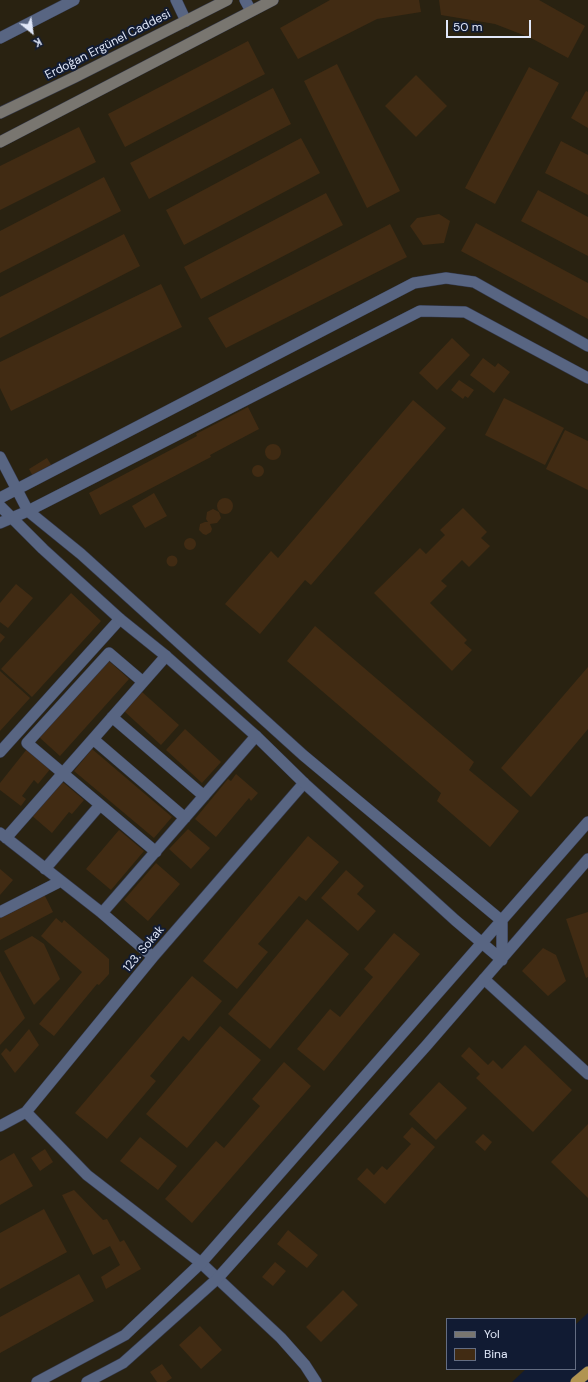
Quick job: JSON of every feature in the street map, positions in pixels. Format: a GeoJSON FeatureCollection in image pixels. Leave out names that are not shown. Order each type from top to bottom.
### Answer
{"type":"FeatureCollection","features":[{"type":"Feature","properties":{"kind":"highway"},"geometry":{"type":"LineString","coordinates":[[576,1382],[588,1372]]}},
{"type":"Feature","properties":{"kind":"main road","name":"Erdoğan Ergünel Caddesi"},"geometry":{"type":"LineString","coordinates":[[0,113],[226,0]]}},
{"type":"Feature","properties":{"kind":"main road"},"geometry":{"type":"LineString","coordinates":[[0,142],[273,0]]}},
{"type":"Feature","properties":{"kind":"street"},"geometry":{"type":"LineString","coordinates":[[0,38],[74,0]]}},
{"type":"Feature","properties":{"kind":"street"},"geometry":{"type":"LineString","coordinates":[[176,0],[186,21]]}},
{"type":"Feature","properties":{"kind":"street"},"geometry":{"type":"LineString","coordinates":[[245,0],[251,11]]}},
{"type":"Feature","properties":{"kind":"street"},"geometry":{"type":"LineString","coordinates":[[0,498],[414,283],[446,278],[474,282],[588,346]]}},
{"type":"Feature","properties":{"kind":"street"},"geometry":{"type":"LineString","coordinates":[[0,523],[28,511],[420,311],[465,312],[588,378]]}},
{"type":"Feature","properties":{"kind":"street"},"geometry":{"type":"LineString","coordinates":[[0,457],[28,511],[81,554],[303,755],[502,921]]}},
{"type":"Feature","properties":{"kind":"street"},"geometry":{"type":"LineString","coordinates":[[0,506],[42,549],[256,736],[304,783],[454,920],[502,960]]}},
{"type":"Feature","properties":{"kind":"street"},"geometry":{"type":"LineString","coordinates":[[0,752],[120,618]]}},
{"type":"Feature","properties":{"kind":"street"},"geometry":{"type":"LineString","coordinates":[[143,682],[110,653],[27,743],[156,852]]}},
{"type":"Feature","properties":{"kind":"street"},"geometry":{"type":"LineString","coordinates":[[153,957],[102,913],[3,835],[63,773],[166,656]]}},
{"type":"Feature","properties":{"kind":"street"},"geometry":{"type":"LineString","coordinates":[[112,717],[204,796]]}},
{"type":"Feature","properties":{"kind":"street"},"geometry":{"type":"LineString","coordinates":[[102,913],[256,736]]}},
{"type":"Feature","properties":{"kind":"street"},"geometry":{"type":"LineString","coordinates":[[93,739],[185,818]]}},
{"type":"Feature","properties":{"kind":"street","name":"123. Sokak"},"geometry":{"type":"LineString","coordinates":[[0,1126],[26,1112],[153,957],[304,783]]}},
{"type":"Feature","properties":{"kind":"street"},"geometry":{"type":"LineString","coordinates":[[45,869],[100,805]]}},
{"type":"Feature","properties":{"kind":"street"},"geometry":{"type":"LineString","coordinates":[[37,1382],[125,1335],[201,1263],[588,822]]}},
{"type":"Feature","properties":{"kind":"street"},"geometry":{"type":"LineString","coordinates":[[88,1382],[123,1363],[217,1279],[502,960],[588,859]]}},
{"type":"Feature","properties":{"kind":"street"},"geometry":{"type":"LineString","coordinates":[[0,912],[61,881]]}},
{"type":"Feature","properties":{"kind":"street"},"geometry":{"type":"LineString","coordinates":[[502,921],[502,960]]}},
{"type":"Feature","properties":{"kind":"street"},"geometry":{"type":"LineString","coordinates":[[484,979],[588,1074]]}},
{"type":"Feature","properties":{"kind":"street"},"geometry":{"type":"LineString","coordinates":[[26,1112],[87,1175],[201,1263],[281,1338],[305,1366],[316,1382]]}},
{"type":"Feature","properties":{"kind":"shaded area"},"geometry":{"type":"Polygon","coordinates":[[[0,0],[588,0],[588,1313],[576,1324],[576,1318],[446,1318],[446,1370],[525,1370],[512,1382],[0,1382],[0,0]]]}},
{"type":"Feature","properties":{"kind":"building"},"geometry":{"type":"Polygon","coordinates":[[[330,0],[419,0],[421,12],[377,19],[298,59],[280,28],[330,0]]]}},
{"type":"Feature","properties":{"kind":"building"},"geometry":{"type":"Polygon","coordinates":[[[439,0],[539,0],[585,26],[568,58],[531,38],[495,24],[441,15],[439,0]]]}},
{"type":"Feature","properties":{"kind":"building"},"geometry":{"type":"Polygon","coordinates":[[[248,41],[265,74],[125,147],[108,114],[248,41]]]}},
{"type":"Feature","properties":{"kind":"building"},"geometry":{"type":"Polygon","coordinates":[[[337,64],[400,191],[367,208],[304,81],[337,64]]]}},
{"type":"Feature","properties":{"kind":"building"},"geometry":{"type":"Polygon","coordinates":[[[529,67],[559,83],[495,204],[465,188],[529,67]]]}},
{"type":"Feature","properties":{"kind":"building"},"geometry":{"type":"Polygon","coordinates":[[[416,75],[447,106],[416,137],[385,106],[416,75]]]}},
{"type":"Feature","properties":{"kind":"building"},"geometry":{"type":"Polygon","coordinates":[[[273,88],[291,124],[149,199],[130,163],[273,88]]]}},
{"type":"Feature","properties":{"kind":"building"},"geometry":{"type":"Polygon","coordinates":[[[586,91],[588,92],[588,128],[571,118],[586,91]]]}},
{"type":"Feature","properties":{"kind":"building"},"geometry":{"type":"Polygon","coordinates":[[[79,127],[96,162],[0,210],[0,166],[79,127]]]}},
{"type":"Feature","properties":{"kind":"building"},"geometry":{"type":"Polygon","coordinates":[[[301,138],[320,173],[184,245],[166,210],[301,138]]]}},
{"type":"Feature","properties":{"kind":"building"},"geometry":{"type":"Polygon","coordinates":[[[561,141],[588,155],[588,195],[545,173],[561,141]]]}},
{"type":"Feature","properties":{"kind":"building"},"geometry":{"type":"Polygon","coordinates":[[[104,177],[121,211],[0,273],[0,231],[104,177]]]}},
{"type":"Feature","properties":{"kind":"building"},"geometry":{"type":"Polygon","coordinates":[[[538,190],[588,217],[588,256],[521,221],[538,190]]]}},
{"type":"Feature","properties":{"kind":"building"},"geometry":{"type":"Polygon","coordinates":[[[326,193],[343,225],[201,299],[184,267],[326,193]]]}},
{"type":"Feature","properties":{"kind":"building"},"geometry":{"type":"Polygon","coordinates":[[[439,214],[450,221],[444,243],[423,245],[410,226],[417,218],[439,214]]]}},
{"type":"Feature","properties":{"kind":"building"},"geometry":{"type":"Polygon","coordinates":[[[476,223],[588,283],[588,319],[461,251],[476,223]]]}},
{"type":"Feature","properties":{"kind":"building"},"geometry":{"type":"Polygon","coordinates":[[[390,224],[407,257],[226,348],[208,318],[390,224]]]}},
{"type":"Feature","properties":{"kind":"building"},"geometry":{"type":"Polygon","coordinates":[[[124,234],[140,266],[0,338],[0,297],[124,234]]]}},
{"type":"Feature","properties":{"kind":"building"},"geometry":{"type":"Polygon","coordinates":[[[161,284],[182,327],[11,411],[0,388],[0,362],[161,284]]]}},
{"type":"Feature","properties":{"kind":"building"},"geometry":{"type":"Polygon","coordinates":[[[452,338],[470,355],[437,390],[419,373],[452,338]]]}},
{"type":"Feature","properties":{"kind":"building"},"geometry":{"type":"Polygon","coordinates":[[[483,358],[495,367],[498,363],[510,372],[494,393],[470,375],[483,358]]]}},
{"type":"Feature","properties":{"kind":"building"},"geometry":{"type":"Polygon","coordinates":[[[459,380],[474,390],[468,398],[465,396],[463,399],[451,390],[459,380]]]}},
{"type":"Feature","properties":{"kind":"building"},"geometry":{"type":"Polygon","coordinates":[[[504,398],[564,428],[545,465],[485,435],[504,398]]]}},
{"type":"Feature","properties":{"kind":"building"},"geometry":{"type":"Polygon","coordinates":[[[413,400],[446,428],[311,585],[305,580],[260,634],[225,604],[271,551],[278,558],[413,400]]]}},
{"type":"Feature","properties":{"kind":"building"},"geometry":{"type":"Polygon","coordinates":[[[248,407],[259,429],[210,455],[211,457],[100,515],[89,493],[197,436],[196,434],[248,407]]]}},
{"type":"Feature","properties":{"kind":"building"},"geometry":{"type":"Polygon","coordinates":[[[565,430],[588,441],[588,490],[546,469],[565,430]]]}},
{"type":"Feature","properties":{"kind":"building"},"geometry":{"type":"Polygon","coordinates":[[[273,444],[279,446],[281,452],[279,458],[273,460],[267,458],[265,452],[267,446],[273,444]]]}},
{"type":"Feature","properties":{"kind":"building"},"geometry":{"type":"Polygon","coordinates":[[[47,458],[53,468],[34,478],[29,469],[47,458]]]}},
{"type":"Feature","properties":{"kind":"building"},"geometry":{"type":"Polygon","coordinates":[[[256,465],[260,465],[264,471],[260,477],[256,477],[252,473],[252,469],[256,465]]]}},
{"type":"Feature","properties":{"kind":"building"},"geometry":{"type":"Polygon","coordinates":[[[154,493],[167,516],[145,528],[132,506],[154,493]]]}},
{"type":"Feature","properties":{"kind":"building"},"geometry":{"type":"Polygon","coordinates":[[[225,498],[232,503],[233,506],[228,513],[225,514],[218,509],[217,506],[222,499],[225,498]]]}},
{"type":"Feature","properties":{"kind":"building"},"geometry":{"type":"Polygon","coordinates":[[[463,508],[487,532],[481,538],[490,546],[469,567],[462,560],[441,581],[447,586],[430,603],[467,640],[464,643],[472,650],[452,671],[374,593],[420,548],[426,554],[445,535],[440,530],[463,508]]]}},
{"type":"Feature","properties":{"kind":"building"},"geometry":{"type":"Polygon","coordinates":[[[213,509],[219,512],[221,518],[217,523],[210,524],[212,529],[211,532],[206,535],[203,534],[199,530],[200,524],[208,522],[206,519],[207,512],[213,509]]]}},
{"type":"Feature","properties":{"kind":"building"},"geometry":{"type":"Polygon","coordinates":[[[190,538],[194,540],[196,544],[194,548],[190,550],[186,548],[184,544],[186,540],[190,538]]]}},
{"type":"Feature","properties":{"kind":"building"},"geometry":{"type":"Polygon","coordinates":[[[170,556],[174,556],[176,557],[176,565],[170,566],[167,563],[167,559],[170,556]]]}},
{"type":"Feature","properties":{"kind":"building"},"geometry":{"type":"Polygon","coordinates":[[[16,584],[33,598],[8,628],[0,622],[0,603],[16,584]]]}},
{"type":"Feature","properties":{"kind":"building"},"geometry":{"type":"Polygon","coordinates":[[[71,593],[101,621],[32,697],[1,669],[71,593]]]}},
{"type":"Feature","properties":{"kind":"building"},"geometry":{"type":"Polygon","coordinates":[[[315,626],[474,762],[469,770],[519,811],[490,847],[437,801],[441,793],[287,661],[315,626]]]}},
{"type":"Feature","properties":{"kind":"building"},"geometry":{"type":"Polygon","coordinates":[[[0,633],[5,637],[0,643],[0,633]]]}},
{"type":"Feature","properties":{"kind":"building"},"geometry":{"type":"Polygon","coordinates":[[[109,661],[129,679],[60,756],[39,737],[109,661]]]}},
{"type":"Feature","properties":{"kind":"building"},"geometry":{"type":"Polygon","coordinates":[[[588,667],[588,729],[531,797],[501,768],[588,667]]]}},
{"type":"Feature","properties":{"kind":"building"},"geometry":{"type":"Polygon","coordinates":[[[0,671],[30,698],[0,731],[0,671]]]}},
{"type":"Feature","properties":{"kind":"building"},"geometry":{"type":"Polygon","coordinates":[[[142,692],[179,725],[161,745],[124,711],[142,692]]]}},
{"type":"Feature","properties":{"kind":"building"},"geometry":{"type":"Polygon","coordinates":[[[185,729],[221,762],[202,783],[166,750],[185,729]]]}},
{"type":"Feature","properties":{"kind":"building"},"geometry":{"type":"Polygon","coordinates":[[[27,749],[51,768],[38,784],[34,780],[22,796],[26,799],[21,806],[0,790],[0,783],[27,749]]]}},
{"type":"Feature","properties":{"kind":"building"},"geometry":{"type":"Polygon","coordinates":[[[92,749],[172,817],[154,838],[74,771],[92,749]]]}},
{"type":"Feature","properties":{"kind":"building"},"geometry":{"type":"Polygon","coordinates":[[[236,774],[258,793],[251,801],[249,798],[216,837],[195,819],[228,779],[231,781],[236,774]]]}},
{"type":"Feature","properties":{"kind":"building"},"geometry":{"type":"Polygon","coordinates":[[[59,779],[84,800],[72,814],[69,812],[52,833],[30,814],[59,779]]]}},
{"type":"Feature","properties":{"kind":"building"},"geometry":{"type":"Polygon","coordinates":[[[188,829],[210,848],[191,869],[169,849],[188,829]]]}},
{"type":"Feature","properties":{"kind":"building"},"geometry":{"type":"Polygon","coordinates":[[[119,830],[144,851],[111,890],[86,869],[119,830]]]}},
{"type":"Feature","properties":{"kind":"building"},"geometry":{"type":"Polygon","coordinates":[[[308,836],[339,862],[306,901],[299,896],[258,944],[268,952],[237,989],[203,961],[308,836]]]}},
{"type":"Feature","properties":{"kind":"building"},"geometry":{"type":"Polygon","coordinates":[[[156,863],[180,884],[148,921],[124,900],[156,863]]]}},
{"type":"Feature","properties":{"kind":"building"},"geometry":{"type":"Polygon","coordinates":[[[0,869],[13,880],[0,895],[0,869]]]}},
{"type":"Feature","properties":{"kind":"building"},"geometry":{"type":"Polygon","coordinates":[[[346,870],[364,886],[357,894],[376,911],[358,931],[321,898],[346,870]]]}},
{"type":"Feature","properties":{"kind":"building"},"geometry":{"type":"Polygon","coordinates":[[[44,894],[53,912],[0,940],[0,917],[44,894]]]}},
{"type":"Feature","properties":{"kind":"building"},"geometry":{"type":"Polygon","coordinates":[[[588,912],[588,977],[586,978],[566,919],[588,912]]]}},
{"type":"Feature","properties":{"kind":"building"},"geometry":{"type":"Polygon","coordinates":[[[56,918],[62,923],[64,920],[109,959],[109,974],[99,985],[97,984],[54,1036],[39,1024],[82,972],[41,936],[56,918]]]}},
{"type":"Feature","properties":{"kind":"building"},"geometry":{"type":"Polygon","coordinates":[[[307,919],[349,954],[270,1049],[228,1014],[307,919]]]}},
{"type":"Feature","properties":{"kind":"building"},"geometry":{"type":"Polygon","coordinates":[[[394,933],[420,954],[324,1071],[297,1049],[330,1009],[340,1017],[373,977],[364,969],[394,933]]]}},
{"type":"Feature","properties":{"kind":"building"},"geometry":{"type":"Polygon","coordinates":[[[32,936],[44,944],[60,979],[34,1005],[4,951],[32,936]]]}},
{"type":"Feature","properties":{"kind":"building"},"geometry":{"type":"Polygon","coordinates":[[[543,948],[556,955],[566,981],[548,996],[522,971],[543,948]]]}},
{"type":"Feature","properties":{"kind":"building"},"geometry":{"type":"Polygon","coordinates":[[[0,971],[25,1018],[0,1045],[0,971]]]}},
{"type":"Feature","properties":{"kind":"building"},"geometry":{"type":"Polygon","coordinates":[[[192,976],[222,1001],[189,1041],[183,1036],[150,1076],[156,1081],[107,1139],[75,1113],[192,976]]]}},
{"type":"Feature","properties":{"kind":"building"},"geometry":{"type":"Polygon","coordinates":[[[220,1026],[261,1060],[187,1148],[146,1114],[220,1026]]]}},
{"type":"Feature","properties":{"kind":"building"},"geometry":{"type":"Polygon","coordinates":[[[29,1029],[39,1045],[15,1073],[1,1054],[6,1048],[10,1052],[29,1029]]]}},
{"type":"Feature","properties":{"kind":"building"},"geometry":{"type":"Polygon","coordinates":[[[525,1045],[572,1090],[533,1132],[476,1078],[480,1074],[461,1056],[469,1047],[488,1065],[493,1060],[502,1069],[525,1045]]]}},
{"type":"Feature","properties":{"kind":"building"},"geometry":{"type":"Polygon","coordinates":[[[284,1062],[311,1086],[192,1223],[165,1199],[216,1141],[224,1148],[260,1106],[252,1099],[284,1062]]]}},
{"type":"Feature","properties":{"kind":"building"},"geometry":{"type":"Polygon","coordinates":[[[439,1082],[467,1108],[436,1140],[409,1114],[439,1082]]]}},
{"type":"Feature","properties":{"kind":"building"},"geometry":{"type":"Polygon","coordinates":[[[588,1124],[588,1198],[551,1162],[588,1124]]]}},
{"type":"Feature","properties":{"kind":"building"},"geometry":{"type":"Polygon","coordinates":[[[412,1127],[435,1147],[385,1204],[357,1179],[367,1168],[374,1175],[382,1166],[387,1170],[411,1144],[403,1137],[412,1127]]]}},
{"type":"Feature","properties":{"kind":"building"},"geometry":{"type":"Polygon","coordinates":[[[483,1134],[492,1142],[485,1151],[475,1142],[483,1134]]]}},
{"type":"Feature","properties":{"kind":"building"},"geometry":{"type":"Polygon","coordinates":[[[140,1137],[177,1166],[158,1190],[120,1161],[140,1137]]]}},
{"type":"Feature","properties":{"kind":"building"},"geometry":{"type":"Polygon","coordinates":[[[45,1149],[53,1162],[40,1171],[31,1158],[45,1149]]]}},
{"type":"Feature","properties":{"kind":"building"},"geometry":{"type":"Polygon","coordinates":[[[14,1153],[33,1186],[0,1205],[0,1161],[14,1153]]]}},
{"type":"Feature","properties":{"kind":"building"},"geometry":{"type":"Polygon","coordinates":[[[74,1190],[103,1220],[107,1219],[120,1242],[124,1240],[141,1269],[106,1289],[101,1277],[120,1265],[110,1246],[93,1255],[62,1195],[74,1190]]]}},
{"type":"Feature","properties":{"kind":"building"},"geometry":{"type":"Polygon","coordinates":[[[44,1209],[67,1252],[0,1289],[0,1233],[44,1209]]]}},
{"type":"Feature","properties":{"kind":"building"},"geometry":{"type":"Polygon","coordinates":[[[288,1230],[318,1255],[307,1268],[277,1244],[288,1230]]]}},
{"type":"Feature","properties":{"kind":"building"},"geometry":{"type":"Polygon","coordinates":[[[275,1262],[286,1271],[273,1286],[262,1277],[275,1262]]]}},
{"type":"Feature","properties":{"kind":"building"},"geometry":{"type":"Polygon","coordinates":[[[79,1274],[94,1301],[0,1353],[0,1317],[79,1274]]]}},
{"type":"Feature","properties":{"kind":"building"},"geometry":{"type":"Polygon","coordinates":[[[343,1290],[358,1305],[321,1342],[306,1327],[343,1290]]]}},
{"type":"Feature","properties":{"kind":"building"},"geometry":{"type":"Polygon","coordinates":[[[200,1326],[222,1350],[201,1369],[179,1345],[200,1326]]]}},
{"type":"Feature","properties":{"kind":"building"},"geometry":{"type":"Polygon","coordinates":[[[162,1364],[172,1378],[166,1382],[157,1382],[150,1372],[162,1364]]]}}]}
